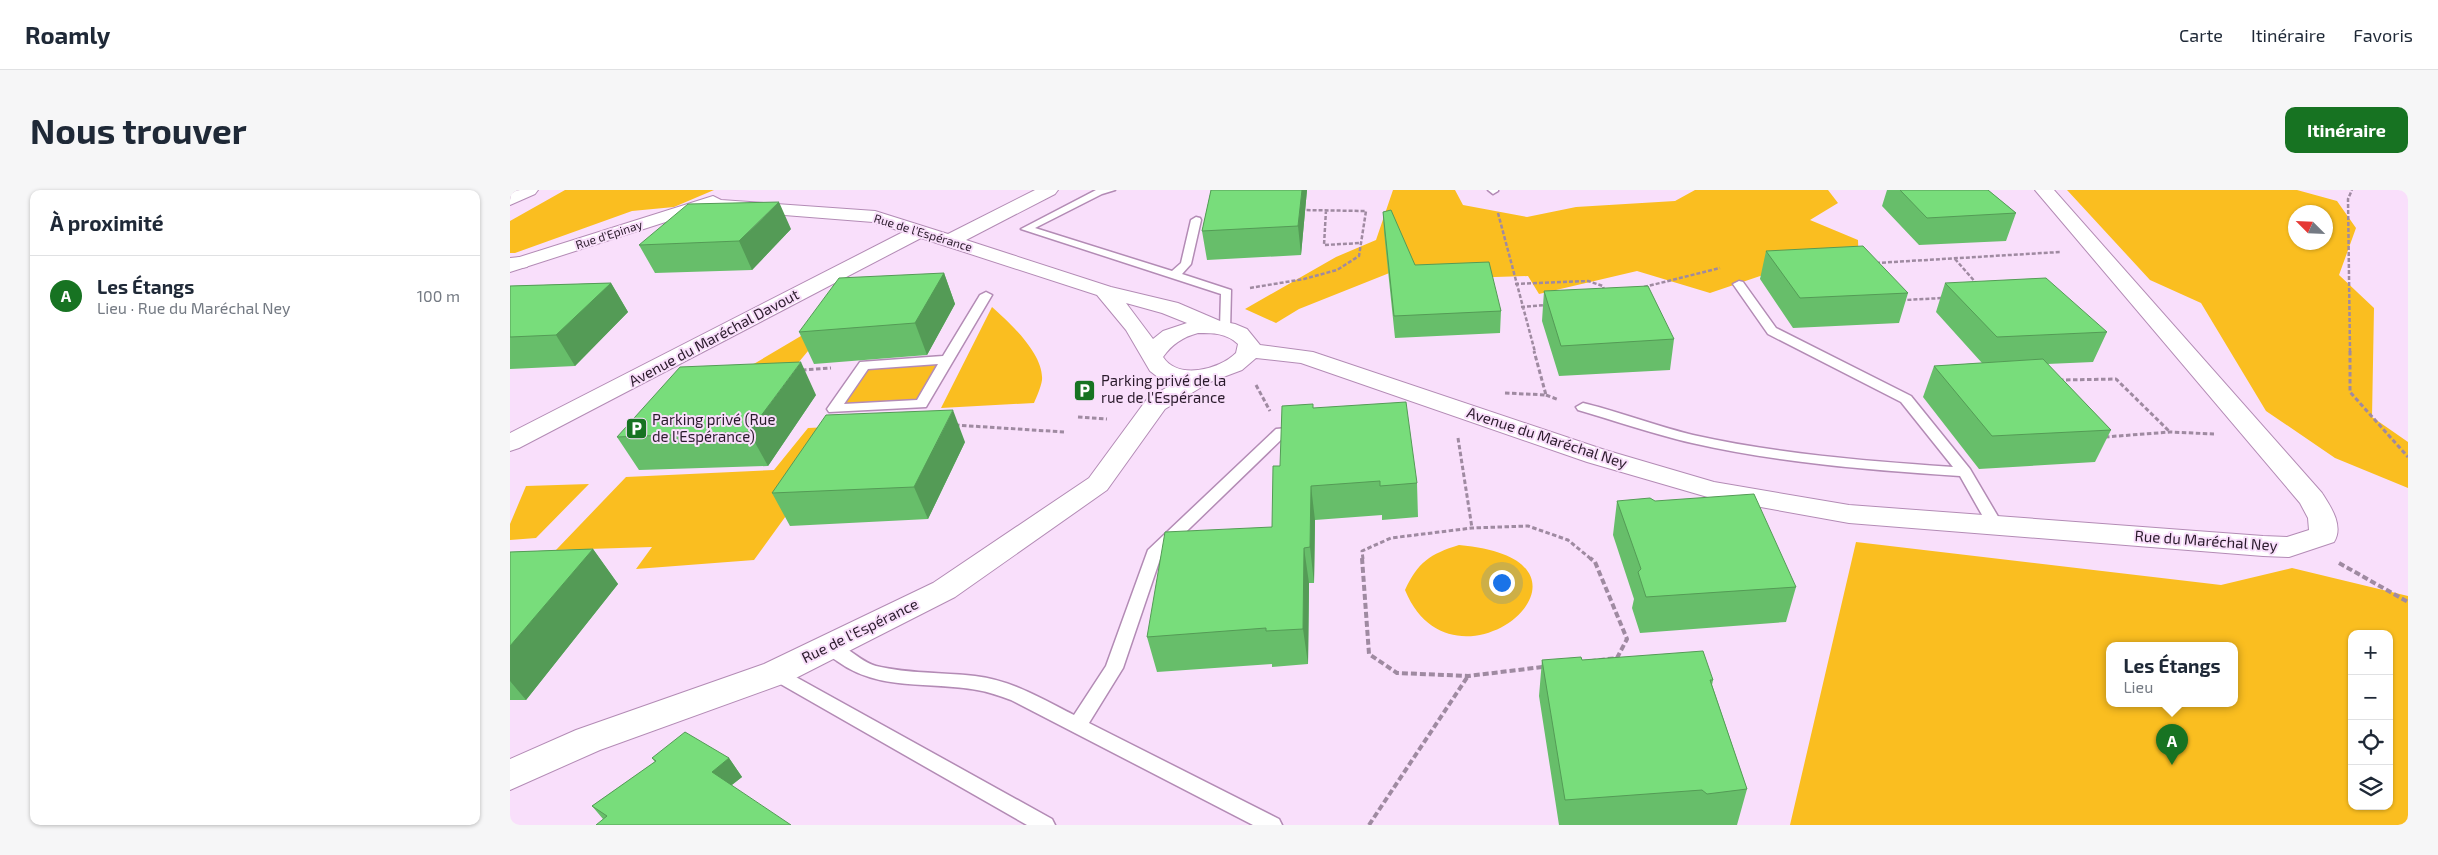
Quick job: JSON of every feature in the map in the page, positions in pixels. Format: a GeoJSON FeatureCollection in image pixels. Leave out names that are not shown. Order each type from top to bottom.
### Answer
{"type":"FeatureCollection","features":[{"type":"Feature","properties":{"kind":"street"},"geometry":{"type":"LineString","coordinates":[[510,200],[529,190]]}},
{"type":"Feature","properties":{"kind":"street","name":"Rue d'Epinay"},"geometry":{"type":"LineString","coordinates":[[513,264],[707,204],[740,190]]}},
{"type":"Feature","properties":{"kind":"street"},"geometry":{"type":"LineString","coordinates":[[949,241],[1049,190]]}},
{"type":"Feature","properties":{"kind":"street","name":"Rue du Maréchal Ney"},"geometry":{"type":"LineString","coordinates":[[1849,514],[2263,546],[2289,547],[2324,535],[2322,518],[2312,499],[2044,190]]}},
{"type":"Feature","properties":{"kind":"street","name":"Rue de l'Espérance"},"geometry":{"type":"LineString","coordinates":[[707,204],[875,218],[1104,291],[1170,308],[1244,336],[1249,343],[1249,350]]}},
{"type":"Feature","properties":{"kind":"street","name":"Avenue du Maréchal Davout"},"geometry":{"type":"LineString","coordinates":[[510,443],[918,232]]}},
{"type":"Feature","properties":{"kind":"street"},"geometry":{"type":"LineString","coordinates":[[1104,291],[1135,327],[1158,362],[1188,376],[1205,375],[1234,366],[1244,358],[1249,350]]}},
{"type":"Feature","properties":{"kind":"street"},"geometry":{"type":"LineString","coordinates":[[1158,362],[1156,348],[1173,334],[1199,327],[1220,327]]}},
{"type":"Feature","properties":{"kind":"street","name":"Avenue du Maréchal Ney"},"geometry":{"type":"LineString","coordinates":[[1249,350],[1305,357],[1596,456],[1711,490],[1849,514]]}},
{"type":"Feature","properties":{"kind":"street","name":"Rue de l'Espérance"},"geometry":{"type":"LineString","coordinates":[[1156,404],[1154,388],[1158,362]]}},
{"type":"Feature","properties":{"kind":"street","name":"Rue de l'Espérance"},"geometry":{"type":"LineString","coordinates":[[510,775],[588,740],[776,673],[944,590],[1098,484],[1145,422],[1156,404],[1205,375]]}},
{"type":"Feature","properties":{"kind":"lane"},"geometry":{"type":"LineString","coordinates":[[1100,191],[1026,230],[1175,274],[1227,292],[1220,327]]}},
{"type":"Feature","properties":{"kind":"lane"},"geometry":{"type":"LineString","coordinates":[[1175,274],[1186,264],[1196,220]]}},
{"type":"Feature","properties":{"kind":"lane"},"geometry":{"type":"LineString","coordinates":[[1739,284],[1772,331],[1906,399],[1966,472],[1995,525]]}},
{"type":"Feature","properties":{"kind":"lane"},"geometry":{"type":"LineString","coordinates":[[947,360],[864,365],[834,409],[922,404],[986,295]]}},
{"type":"Feature","properties":{"kind":"lane"},"geometry":{"type":"LineString","coordinates":[[1583,407],[1706,442],[1869,466],[1966,472]]}},
{"type":"Feature","properties":{"kind":"lane"},"geometry":{"type":"LineString","coordinates":[[1077,727],[1114,668],[1154,554],[1281,432],[1311,430]]}},
{"type":"Feature","properties":{"kind":"lane"},"geometry":{"type":"LineString","coordinates":[[829,646],[848,660],[871,672],[913,679],[977,683],[1016,694],[1077,727],[1272,825]]}},
{"type":"Feature","properties":{"kind":"lane"},"geometry":{"type":"LineString","coordinates":[[776,673],[1045,825]]}},
{"type":"Feature","properties":{"kind":"path"},"geometry":{"type":"LineString","coordinates":[[1472,528],[1457,431],[1467,412],[1503,393],[1546,395],[1515,284],[1493,190]]}},
{"type":"Feature","properties":{"kind":"path"},"geometry":{"type":"LineString","coordinates":[[2352,190],[2348,199],[2350,392],[2408,457]]}},
{"type":"Feature","properties":{"kind":"path"},"geometry":{"type":"LineString","coordinates":[[1227,292],[1304,279],[1337,270],[1359,256],[1366,210],[1300,210]]}},
{"type":"Feature","properties":{"kind":"path"},"geometry":{"type":"LineString","coordinates":[[1326,210],[1324,245],[1360,244]]}},
{"type":"Feature","properties":{"kind":"path"},"geometry":{"type":"LineString","coordinates":[[1880,270],[1874,263],[2096,250]]}},
{"type":"Feature","properties":{"kind":"path"},"geometry":{"type":"LineString","coordinates":[[1954,258],[1982,290]]}},
{"type":"Feature","properties":{"kind":"path"},"geometry":{"type":"LineString","coordinates":[[1642,287],[1727,267]]}},
{"type":"Feature","properties":{"kind":"path"},"geometry":{"type":"LineString","coordinates":[[1515,284],[1588,281],[1603,286],[1604,297]]}},
{"type":"Feature","properties":{"kind":"path"},"geometry":{"type":"LineString","coordinates":[[1899,292],[1905,300],[1951,298]]}},
{"type":"Feature","properties":{"kind":"path"},"geometry":{"type":"LineString","coordinates":[[1521,306],[1547,305]]}},
{"type":"Feature","properties":{"kind":"path"},"geometry":{"type":"LineString","coordinates":[[2058,380],[2116,379],[2170,432]]}},
{"type":"Feature","properties":{"kind":"path"},"geometry":{"type":"LineString","coordinates":[[1254,382],[1281,432]]}},
{"type":"Feature","properties":{"kind":"path"},"geometry":{"type":"LineString","coordinates":[[922,404],[923,423],[1064,432]]}},
{"type":"Feature","properties":{"kind":"path"},"geometry":{"type":"LineString","coordinates":[[2103,437],[2170,432],[2257,436]]}},
{"type":"Feature","properties":{"kind":"path"},"geometry":{"type":"LineString","coordinates":[[1528,526],[1568,540],[1595,562],[1627,639],[1617,658],[1468,676],[1397,673],[1369,654],[1362,551],[1391,538],[1472,528],[1528,526]]}},
{"type":"Feature","properties":{"kind":"path"},"geometry":{"type":"LineString","coordinates":[[2304,543],[2408,602]]}},
{"type":"Feature","properties":{"kind":"path"},"geometry":{"type":"LineString","coordinates":[[1368,825],[1468,676]]}},
{"type":"Feature","properties":{"kind":"shaded area"},"geometry":{"type":"Polygon","coordinates":[[[565,190],[714,190],[674,207],[632,211],[515,253],[510,253],[510,221],[565,190]]]}},
{"type":"Feature","properties":{"kind":"shaded area"},"geometry":{"type":"Polygon","coordinates":[[[1393,190],[1455,190],[1463,205],[1527,217],[1576,207],[1675,201],[1695,190],[1828,190],[1838,203],[1810,220],[1858,240],[1859,271],[1772,272],[1710,293],[1637,271],[1539,294],[1528,276],[1464,278],[1402,268],[1299,309],[1276,323],[1245,309],[1336,257],[1376,240],[1393,190]]]}},
{"type":"Feature","properties":{"kind":"shaded area"},"geometry":{"type":"Polygon","coordinates":[[[2067,190],[2297,190],[2337,201],[2356,228],[2339,275],[2374,308],[2372,417],[2408,442],[2408,488],[2335,458],[2266,411],[2201,303],[2150,280],[2067,190]]]}},
{"type":"Feature","properties":{"kind":"shaded area"},"geometry":{"type":"Polygon","coordinates":[[[992,307],[1024,340],[1038,360],[1042,380],[1034,403],[941,408],[992,307]]]}},
{"type":"Feature","properties":{"kind":"shaded area"},"geometry":{"type":"Polygon","coordinates":[[[806,333],[823,333],[798,363],[752,365],[806,333]]]}},
{"type":"Feature","properties":{"kind":"shaded area"},"geometry":{"type":"Polygon","coordinates":[[[940,364],[918,401],[842,405],[868,368],[940,364]]]}},
{"type":"Feature","properties":{"kind":"shaded area"},"geometry":{"type":"Polygon","coordinates":[[[851,426],[754,560],[636,569],[652,547],[556,550],[626,477],[774,470],[808,428],[851,426]]]}},
{"type":"Feature","properties":{"kind":"shaded area"},"geometry":{"type":"Polygon","coordinates":[[[589,484],[536,538],[510,540],[510,524],[526,486],[589,484]]]}},
{"type":"Feature","properties":{"kind":"shaded area"},"geometry":{"type":"Polygon","coordinates":[[[1856,542],[2221,585],[2292,568],[2408,596],[2408,825],[1790,825],[1856,542]]]}},
{"type":"Feature","properties":{"kind":"shaded area"},"geometry":{"type":"Polygon","coordinates":[[[1459,545],[1508,556],[1530,575],[1530,597],[1515,618],[1489,632],[1458,636],[1428,623],[1405,590],[1415,572],[1426,560],[1459,545]]]}},
{"type":"Feature","properties":{"kind":"building"},"geometry":{"type":"Polygon","coordinates":[[[1211,190],[1302,190],[1298,226],[1202,231],[1211,190]]]}},
{"type":"Feature","properties":{"kind":"building"},"geometry":{"type":"Polygon","coordinates":[[[1900,190],[1988,190],[2016,213],[1927,218],[1900,190]]]}},
{"type":"Feature","properties":{"kind":"building"},"geometry":{"type":"Polygon","coordinates":[[[779,202],[739,241],[639,245],[688,204],[779,202]]]}},
{"type":"Feature","properties":{"kind":"building"},"geometry":{"type":"Polygon","coordinates":[[[1391,210],[1415,265],[1489,262],[1501,311],[1394,316],[1383,212],[1391,210]]]}},
{"type":"Feature","properties":{"kind":"building"},"geometry":{"type":"Polygon","coordinates":[[[1863,246],[1908,293],[1800,298],[1766,251],[1863,246]]]}},
{"type":"Feature","properties":{"kind":"building"},"geometry":{"type":"Polygon","coordinates":[[[944,273],[915,323],[799,332],[839,278],[944,273]]]}},
{"type":"Feature","properties":{"kind":"building"},"geometry":{"type":"Polygon","coordinates":[[[2046,278],[2107,332],[1997,337],[1945,283],[2046,278]]]}},
{"type":"Feature","properties":{"kind":"building"},"geometry":{"type":"Polygon","coordinates":[[[611,283],[556,335],[510,337],[510,286],[611,283]]]}},
{"type":"Feature","properties":{"kind":"building"},"geometry":{"type":"Polygon","coordinates":[[[1648,286],[1674,339],[1561,346],[1544,291],[1648,286]]]}},
{"type":"Feature","properties":{"kind":"building"},"geometry":{"type":"Polygon","coordinates":[[[2043,359],[2111,430],[1992,436],[1934,366],[2043,359]]]}},
{"type":"Feature","properties":{"kind":"building"},"geometry":{"type":"Polygon","coordinates":[[[801,362],[749,432],[617,437],[680,367],[801,362]]]}},
{"type":"Feature","properties":{"kind":"building"},"geometry":{"type":"Polygon","coordinates":[[[1406,402],[1417,483],[1380,486],[1380,481],[1311,486],[1310,547],[1304,548],[1303,629],[1266,631],[1266,628],[1147,637],[1165,532],[1272,527],[1273,466],[1280,466],[1282,406],[1313,404],[1313,408],[1406,402]]]}},
{"type":"Feature","properties":{"kind":"building"},"geometry":{"type":"Polygon","coordinates":[[[953,410],[914,487],[772,493],[826,415],[953,410]]]}},
{"type":"Feature","properties":{"kind":"building"},"geometry":{"type":"Polygon","coordinates":[[[1754,494],[1796,587],[1646,597],[1638,572],[1641,569],[1617,501],[1650,498],[1655,501],[1754,494]]]}},
{"type":"Feature","properties":{"kind":"building"},"geometry":{"type":"Polygon","coordinates":[[[593,549],[510,646],[510,552],[593,549]]]}},
{"type":"Feature","properties":{"kind":"building"},"geometry":{"type":"Polygon","coordinates":[[[1703,651],[1713,680],[1710,680],[1747,789],[1707,794],[1702,790],[1565,800],[1542,660],[1581,657],[1582,660],[1703,651]]]}},
{"type":"Feature","properties":{"kind":"building"},"geometry":{"type":"Polygon","coordinates":[[[685,732],[729,758],[712,772],[791,825],[596,825],[607,816],[592,806],[656,761],[652,758],[685,732]]]}},
{"type":"Feature","properties":{"kind":"place","name":"Parking privé de la rue de l'Espérance"},"geometry":{"type":"Point","coordinates":[1085,390]}},
{"type":"Feature","properties":{"kind":"place","name":"Parking privé (Rue de l'Espérance)"},"geometry":{"type":"Point","coordinates":[636,429]}},
{"type":"Feature","properties":{"kind":"place","name":"Les Étangs"},"geometry":{"type":"Point","coordinates":[2172,765]}}]}
